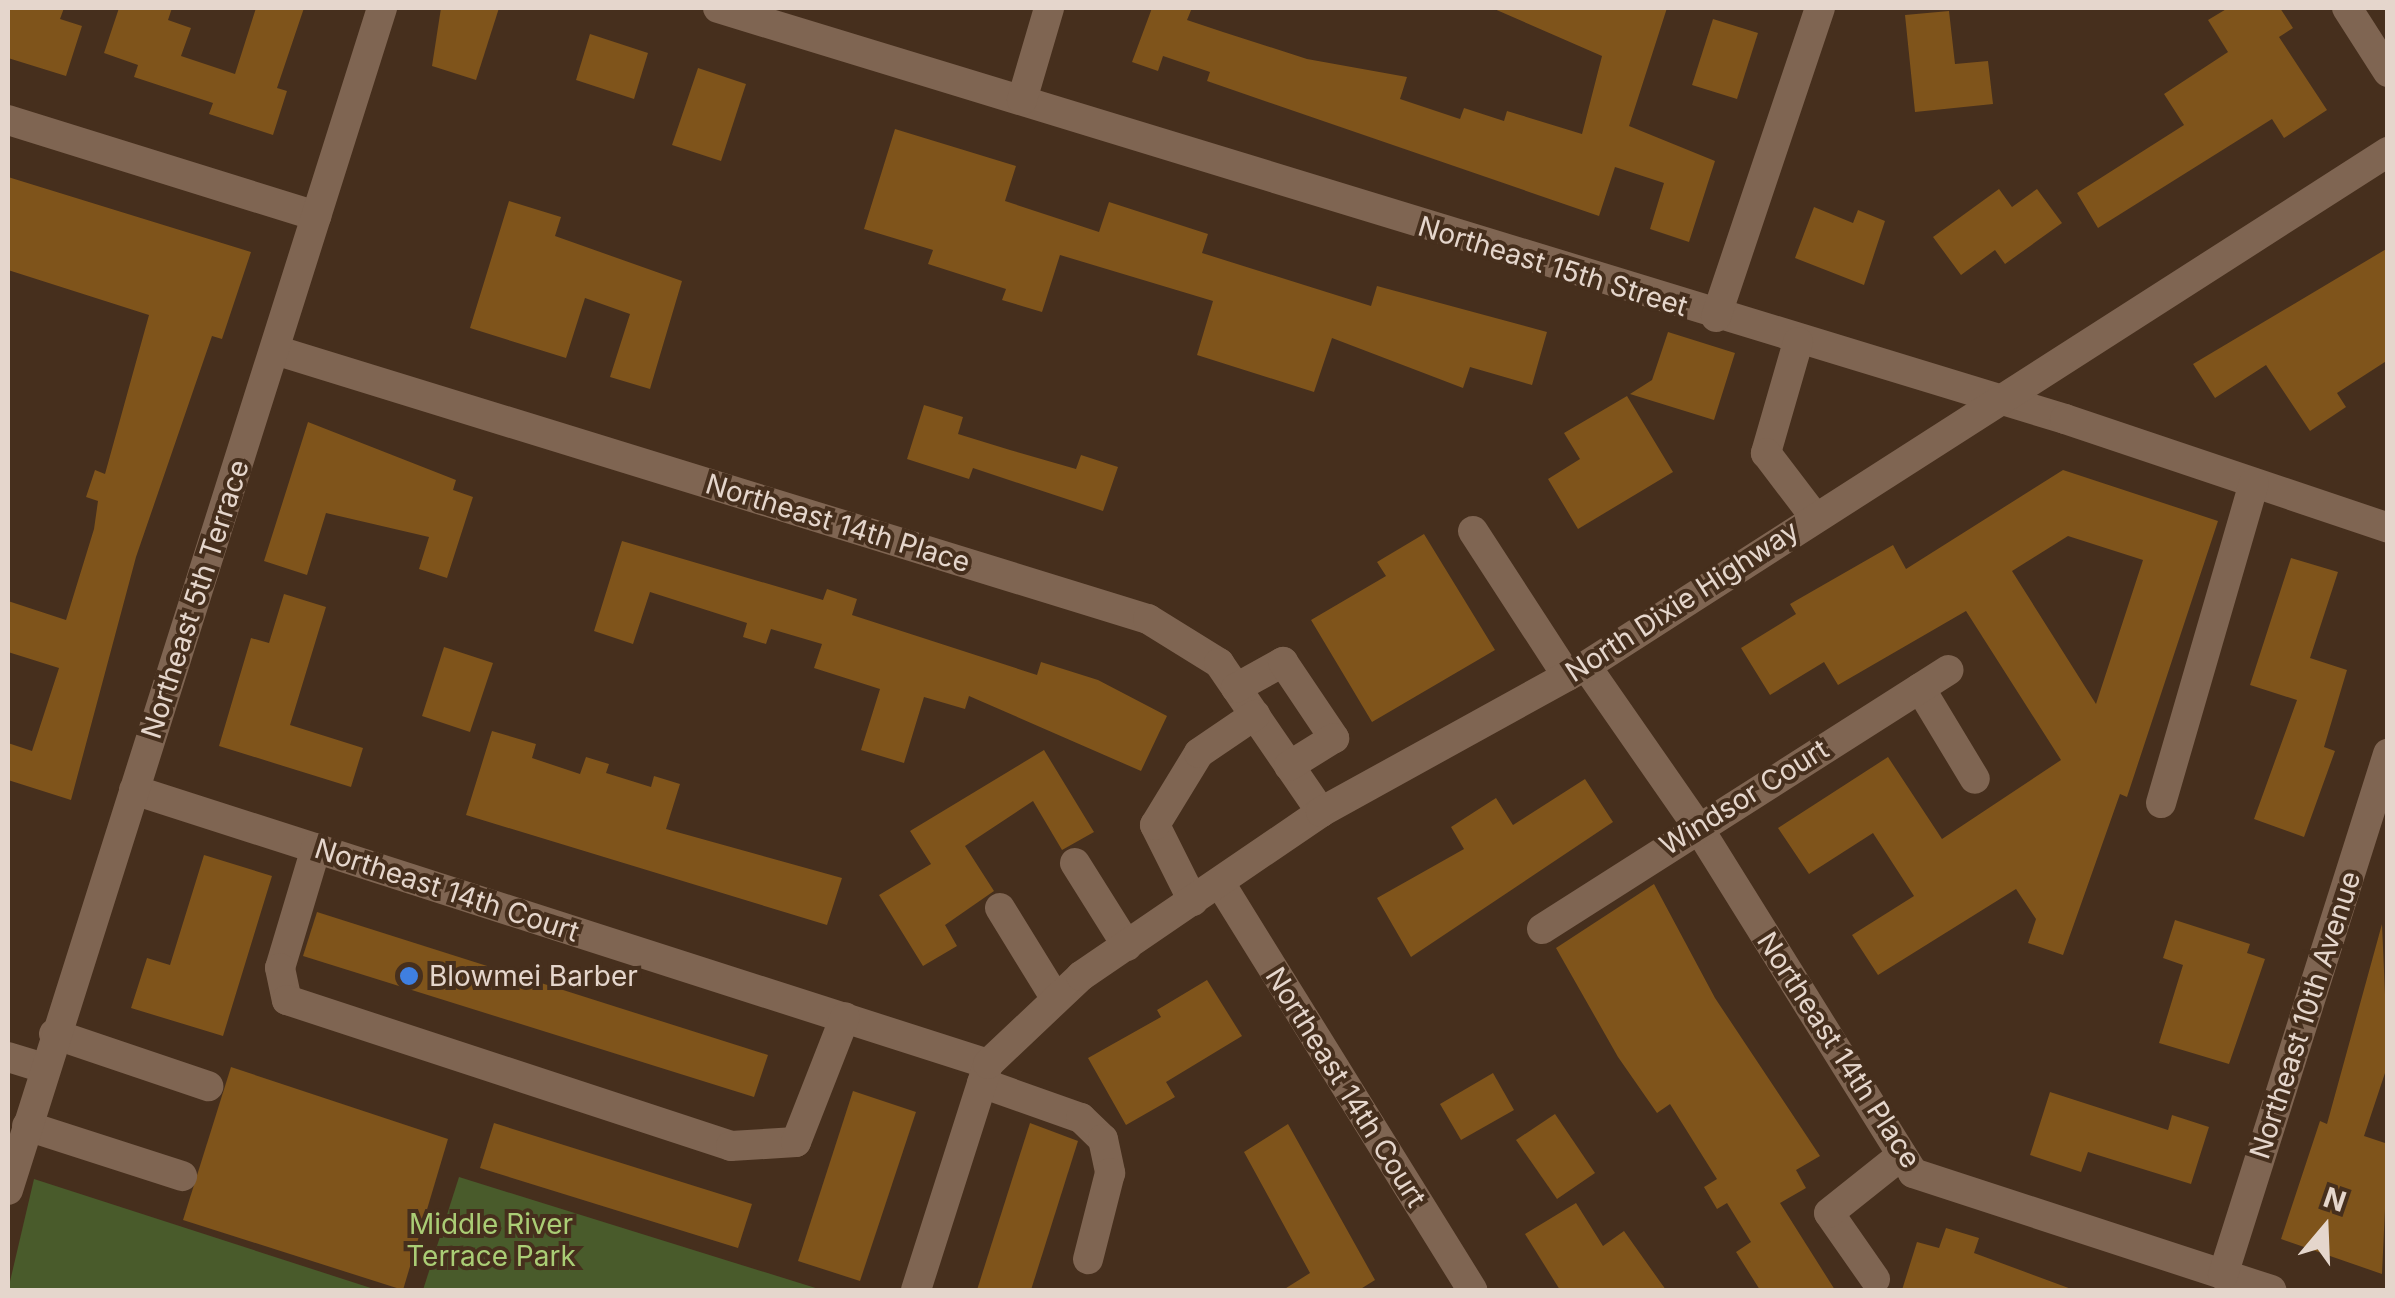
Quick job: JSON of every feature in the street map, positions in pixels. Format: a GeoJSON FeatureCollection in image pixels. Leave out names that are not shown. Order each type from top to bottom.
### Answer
{"type":"FeatureCollection","features":[{"type":"Feature","properties":{"kind":"street","name":"Northeast 5th Terrace"},"geometry":{"type":"LineString","coordinates":[[8,1190],[54,1034],[382,8]]}},
{"type":"Feature","properties":{"kind":"street","name":"Northeast 15th Street"},"geometry":{"type":"LineString","coordinates":[[718,8],[1993,400],[2388,528]]}},
{"type":"Feature","properties":{"kind":"street"},"geometry":{"type":"LineString","coordinates":[[1022,100],[1049,8]]}},
{"type":"Feature","properties":{"kind":"street"},"geometry":{"type":"LineString","coordinates":[[1716,316],[1820,8]]}},
{"type":"Feature","properties":{"kind":"street"},"geometry":{"type":"LineString","coordinates":[[2348,8],[2388,72]]}},
{"type":"Feature","properties":{"kind":"street"},"geometry":{"type":"LineString","coordinates":[[8,120],[316,216]]}},
{"type":"Feature","properties":{"kind":"street","name":"North Dixie Highway"},"geometry":{"type":"LineString","coordinates":[[985,1073],[1056,999],[1321,812],[1577,671],[1993,400],[2388,152]]}},
{"type":"Feature","properties":{"kind":"street"},"geometry":{"type":"LineString","coordinates":[[1798,342],[1766,453],[1814,516]]}},
{"type":"Feature","properties":{"kind":"street","name":"Northeast 14th Place"},"geometry":{"type":"LineString","coordinates":[[275,350],[1148,619],[1194,640],[1236,688],[1321,812]]}},
{"type":"Feature","properties":{"kind":"street"},"geometry":{"type":"LineString","coordinates":[[2161,803],[2254,483]]}},
{"type":"Feature","properties":{"kind":"street","name":"Northeast 14th Place"},"geometry":{"type":"LineString","coordinates":[[1473,531],[1696,824],[1913,1173],[1966,1196],[2271,1290]]}},
{"type":"Feature","properties":{"kind":"street"},"geometry":{"type":"LineString","coordinates":[[1236,688],[1283,662],[1334,738],[1288,766]]}},
{"type":"Feature","properties":{"kind":"street","name":"Windsor Court"},"geometry":{"type":"LineString","coordinates":[[1542,929],[1696,824],[1949,670]]}},
{"type":"Feature","properties":{"kind":"street"},"geometry":{"type":"LineString","coordinates":[[1920,688],[1975,779]]}},
{"type":"Feature","properties":{"kind":"street"},"geometry":{"type":"LineString","coordinates":[[1192,902],[1155,825],[1199,754],[1255,715]]}},
{"type":"Feature","properties":{"kind":"street","name":"Northeast 10th Avenue"},"geometry":{"type":"LineString","coordinates":[[2223,1275],[2388,754]]}},
{"type":"Feature","properties":{"kind":"street","name":"Northeast 14th Court"},"geometry":{"type":"LineString","coordinates":[[134,790],[845,1018],[985,1073],[1081,1118],[1102,1139],[1110,1173],[1088,1260]]}},
{"type":"Feature","properties":{"kind":"street"},"geometry":{"type":"LineString","coordinates":[[316,848],[280,968],[286,1000],[732,1146],[796,1142],[814,1113],[845,1018]]}},
{"type":"Feature","properties":{"kind":"street"},"geometry":{"type":"LineString","coordinates":[[1075,863],[1127,946]]}},
{"type":"Feature","properties":{"kind":"street","name":"Northeast 14th Court"},"geometry":{"type":"LineString","coordinates":[[1220,883],[1472,1290]]}},
{"type":"Feature","properties":{"kind":"street"},"geometry":{"type":"LineString","coordinates":[[1000,908],[1056,999]]}},
{"type":"Feature","properties":{"kind":"street"},"geometry":{"type":"LineString","coordinates":[[54,1034],[208,1086]]}},
{"type":"Feature","properties":{"kind":"street"},"geometry":{"type":"LineString","coordinates":[[8,1057],[44,1068]]}},
{"type":"Feature","properties":{"kind":"street"},"geometry":{"type":"LineString","coordinates":[[916,1290],[985,1073]]}},
{"type":"Feature","properties":{"kind":"street"},"geometry":{"type":"LineString","coordinates":[[26,1126],[182,1176]]}},
{"type":"Feature","properties":{"kind":"street"},"geometry":{"type":"LineString","coordinates":[[1874,1279],[1829,1213],[1902,1155]]}},
{"type":"Feature","properties":{"kind":"green space","name":"Middle River Terrace Park"},"geometry":{"type":"Polygon","coordinates":[[[459,1177],[822,1290],[423,1290],[459,1177]]]}},
{"type":"Feature","properties":{"kind":"green space","name":"Middle River Terrace Park"},"geometry":{"type":"Polygon","coordinates":[[[34,1179],[377,1290],[8,1290],[34,1179]]]}},
{"type":"Feature","properties":{"kind":"building"},"geometry":{"type":"Polygon","coordinates":[[[8,8],[64,8],[60,19],[82,26],[66,76],[8,58],[8,8]]]}},
{"type":"Feature","properties":{"kind":"building"},"geometry":{"type":"Polygon","coordinates":[[[119,8],[172,8],[168,20],[191,28],[181,56],[235,74],[256,8],[304,8],[277,88],[287,91],[273,135],[209,114],[213,103],[134,77],[138,65],[104,53],[119,8]]]}},
{"type":"Feature","properties":{"kind":"building"},"geometry":{"type":"Polygon","coordinates":[[[441,8],[499,8],[476,80],[432,66],[441,8]]]}},
{"type":"Feature","properties":{"kind":"building"},"geometry":{"type":"Polygon","coordinates":[[[1152,8],[1192,8],[1187,20],[1307,59],[1407,77],[1400,99],[1460,119],[1464,108],[1504,121],[1507,111],[1582,134],[1602,56],[1492,8],[1667,8],[1629,126],[1715,161],[1689,242],[1650,229],[1664,183],[1615,167],[1599,216],[1207,81],[1210,72],[1163,56],[1158,71],[1132,62],[1152,8]]]}},
{"type":"Feature","properties":{"kind":"building"},"geometry":{"type":"Polygon","coordinates":[[[2228,8],[2280,8],[2293,28],[2279,37],[2327,110],[2284,138],[2272,119],[2098,228],[2077,193],[2184,125],[2164,94],[2228,52],[2208,20],[2228,8]]]}},
{"type":"Feature","properties":{"kind":"building"},"geometry":{"type":"Polygon","coordinates":[[[1949,11],[1955,64],[1988,61],[1993,104],[1915,112],[1905,15],[1949,11]]]}},
{"type":"Feature","properties":{"kind":"building"},"geometry":{"type":"Polygon","coordinates":[[[1713,19],[1758,33],[1737,99],[1692,85],[1713,19]]]}},
{"type":"Feature","properties":{"kind":"building"},"geometry":{"type":"Polygon","coordinates":[[[590,34],[648,53],[634,99],[576,80],[590,34]]]}},
{"type":"Feature","properties":{"kind":"building"},"geometry":{"type":"Polygon","coordinates":[[[698,68],[746,84],[721,161],[672,145],[698,68]]]}},
{"type":"Feature","properties":{"kind":"building"},"geometry":{"type":"Polygon","coordinates":[[[895,129],[1016,166],[1005,201],[1099,232],[1109,202],[1208,234],[1202,253],[1371,306],[1377,286],[1547,332],[1532,385],[1470,367],[1463,388],[1332,338],[1314,392],[1197,355],[1213,301],[1060,255],[1042,312],[1002,300],[1006,289],[928,264],[933,250],[864,229],[895,129]]]}},
{"type":"Feature","properties":{"kind":"building"},"geometry":{"type":"Polygon","coordinates":[[[8,177],[251,252],[222,339],[212,336],[136,557],[71,800],[8,780],[8,743],[32,751],[59,668],[8,652],[8,601],[66,620],[94,529],[98,501],[86,497],[95,470],[105,474],[149,315],[8,270],[8,177]]]}},
{"type":"Feature","properties":{"kind":"building"},"geometry":{"type":"Polygon","coordinates":[[[1999,189],[2012,207],[2037,189],[2062,223],[2005,264],[1995,250],[1961,275],[1933,237],[1999,189]]]}},
{"type":"Feature","properties":{"kind":"building"},"geometry":{"type":"Polygon","coordinates":[[[509,201],[561,217],[555,236],[682,281],[650,389],[610,377],[630,314],[585,298],[566,358],[470,328],[509,201]]]}},
{"type":"Feature","properties":{"kind":"building"},"geometry":{"type":"Polygon","coordinates":[[[1814,207],[1853,223],[1858,210],[1885,221],[1864,285],[1795,258],[1814,207]]]}},
{"type":"Feature","properties":{"kind":"building"},"geometry":{"type":"Polygon","coordinates":[[[2388,248],[2388,360],[2337,393],[2346,407],[2310,431],[2266,365],[2215,398],[2193,364],[2388,248]]]}},
{"type":"Feature","properties":{"kind":"building"},"geometry":{"type":"Polygon","coordinates":[[[1668,332],[1735,353],[1714,420],[1630,394],[1652,380],[1668,332]]]}},
{"type":"Feature","properties":{"kind":"building"},"geometry":{"type":"Polygon","coordinates":[[[1627,396],[1673,472],[1578,529],[1548,479],[1580,459],[1564,433],[1627,396]]]}},
{"type":"Feature","properties":{"kind":"building"},"geometry":{"type":"Polygon","coordinates":[[[924,405],[963,417],[958,434],[1076,469],[1081,455],[1118,467],[1103,511],[973,468],[969,479],[907,459],[924,405]]]}},
{"type":"Feature","properties":{"kind":"building"},"geometry":{"type":"Polygon","coordinates":[[[308,422],[456,480],[453,490],[473,497],[447,578],[419,569],[429,537],[326,513],[307,575],[264,561],[308,422]]]}},
{"type":"Feature","properties":{"kind":"building"},"geometry":{"type":"Polygon","coordinates":[[[2063,470],[2218,521],[2127,797],[2120,794],[2063,955],[2028,943],[2036,919],[2016,889],[1878,975],[1852,935],[1914,896],[1873,833],[1809,874],[1778,828],[1888,757],[1942,839],[2061,760],[1966,611],[1838,685],[1824,662],[1770,695],[1741,648],[1796,614],[1790,604],[1893,545],[1906,569],[2063,470]],[[2068,536],[2012,571],[2096,704],[2143,560],[2068,536]]]}},
{"type":"Feature","properties":{"kind":"building"},"geometry":{"type":"Polygon","coordinates":[[[1424,534],[1495,650],[1372,722],[1311,620],[1386,576],[1377,562],[1424,534]]]}},
{"type":"Feature","properties":{"kind":"building"},"geometry":{"type":"Polygon","coordinates":[[[622,541],[823,600],[827,589],[857,599],[852,615],[1037,675],[1041,662],[1098,680],[1167,716],[1141,771],[969,696],[965,709],[924,697],[904,763],[861,750],[880,689],[814,668],[822,644],[771,629],[766,644],[743,637],[747,623],[650,592],[633,644],[594,631],[622,541]]]}},
{"type":"Feature","properties":{"kind":"building"},"geometry":{"type":"Polygon","coordinates":[[[2291,558],[2338,572],[2310,658],[2347,670],[2324,747],[2335,751],[2304,837],[2254,819],[2297,700],[2250,685],[2291,558]]]}},
{"type":"Feature","properties":{"kind":"building"},"geometry":{"type":"Polygon","coordinates":[[[284,594],[326,607],[290,725],[363,748],[351,787],[219,746],[251,638],[269,643],[284,594]]]}},
{"type":"Feature","properties":{"kind":"building"},"geometry":{"type":"Polygon","coordinates":[[[444,647],[493,663],[470,732],[422,716],[444,647]]]}},
{"type":"Feature","properties":{"kind":"building"},"geometry":{"type":"Polygon","coordinates":[[[492,731],[536,744],[532,758],[580,774],[586,757],[609,764],[606,773],[651,787],[654,776],[680,784],[666,829],[842,878],[827,925],[466,815],[492,731]]]}},
{"type":"Feature","properties":{"kind":"building"},"geometry":{"type":"Polygon","coordinates":[[[1044,750],[1094,832],[1062,850],[1033,801],[965,846],[994,891],[945,925],[957,946],[923,966],[879,895],[931,864],[910,831],[1044,750]]]}},
{"type":"Feature","properties":{"kind":"building"},"geometry":{"type":"Polygon","coordinates":[[[1585,779],[1613,822],[1411,957],[1377,898],[1464,849],[1451,827],[1496,798],[1513,825],[1585,779]]]}},
{"type":"Feature","properties":{"kind":"building"},"geometry":{"type":"Polygon","coordinates":[[[204,855],[272,876],[223,1036],[131,1008],[147,958],[170,965],[204,855]]]}},
{"type":"Feature","properties":{"kind":"building"},"geometry":{"type":"Polygon","coordinates":[[[1654,884],[1715,998],[1820,1156],[1796,1170],[1806,1188],[1780,1203],[1835,1290],[1760,1290],[1736,1252],[1751,1242],[1727,1203],[1717,1209],[1704,1187],[1717,1179],[1670,1104],[1657,1113],[1618,1057],[1556,948],[1654,884]]]}},
{"type":"Feature","properties":{"kind":"building"},"geometry":{"type":"Polygon","coordinates":[[[317,912],[768,1055],[754,1097],[303,956],[317,912]]]}},
{"type":"Feature","properties":{"kind":"building"},"geometry":{"type":"Polygon","coordinates":[[[2175,920],[2250,944],[2247,953],[2265,959],[2229,1064],[2159,1043],[2183,965],[2163,958],[2175,920]]]}},
{"type":"Feature","properties":{"kind":"building"},"geometry":{"type":"Polygon","coordinates":[[[2382,924],[2388,1064],[2364,1136],[2388,1144],[2382,1274],[2281,1239],[2320,1121],[2327,1124],[2382,924]]]}},
{"type":"Feature","properties":{"kind":"building"},"geometry":{"type":"Polygon","coordinates":[[[1207,980],[1242,1036],[1166,1082],[1175,1097],[1126,1125],[1088,1058],[1161,1017],[1157,1010],[1207,980]]]}},
{"type":"Feature","properties":{"kind":"building"},"geometry":{"type":"Polygon","coordinates":[[[231,1067],[448,1139],[403,1290],[183,1220],[231,1067]]]}},
{"type":"Feature","properties":{"kind":"building"},"geometry":{"type":"Polygon","coordinates":[[[1493,1073],[1514,1110],[1461,1140],[1440,1104],[1493,1073]]]}},
{"type":"Feature","properties":{"kind":"building"},"geometry":{"type":"Polygon","coordinates":[[[853,1091],[916,1112],[860,1281],[798,1261],[853,1091]]]}},
{"type":"Feature","properties":{"kind":"building"},"geometry":{"type":"Polygon","coordinates":[[[2050,1092],[2168,1130],[2172,1115],[2209,1127],[2191,1184],[2088,1152],[2081,1172],[2030,1155],[2050,1092]]]}},
{"type":"Feature","properties":{"kind":"building"},"geometry":{"type":"Polygon","coordinates":[[[1555,1114],[1595,1173],[1557,1199],[1516,1140],[1555,1114]]]}},
{"type":"Feature","properties":{"kind":"building"},"geometry":{"type":"Polygon","coordinates":[[[494,1123],[752,1204],[738,1248],[480,1168],[494,1123]]]}},
{"type":"Feature","properties":{"kind":"building"},"geometry":{"type":"Polygon","coordinates":[[[1030,1123],[1078,1141],[1031,1290],[977,1290],[1030,1123]]]}},
{"type":"Feature","properties":{"kind":"building"},"geometry":{"type":"Polygon","coordinates":[[[1288,1124],[1375,1280],[1359,1290],[1283,1290],[1310,1273],[1244,1152],[1288,1124]]]}},
{"type":"Feature","properties":{"kind":"building"},"geometry":{"type":"Polygon","coordinates":[[[1576,1203],[1603,1246],[1624,1231],[1666,1290],[1560,1290],[1525,1234],[1576,1203]]]}},
{"type":"Feature","properties":{"kind":"building"},"geometry":{"type":"Polygon","coordinates":[[[1946,1228],[1979,1238],[1974,1253],[2074,1290],[1902,1290],[1917,1242],[1939,1248],[1946,1228]]]}},
{"type":"Feature","properties":{"kind":"place","name":"Blowmei Barber"},"geometry":{"type":"Point","coordinates":[409,976]}}]}
